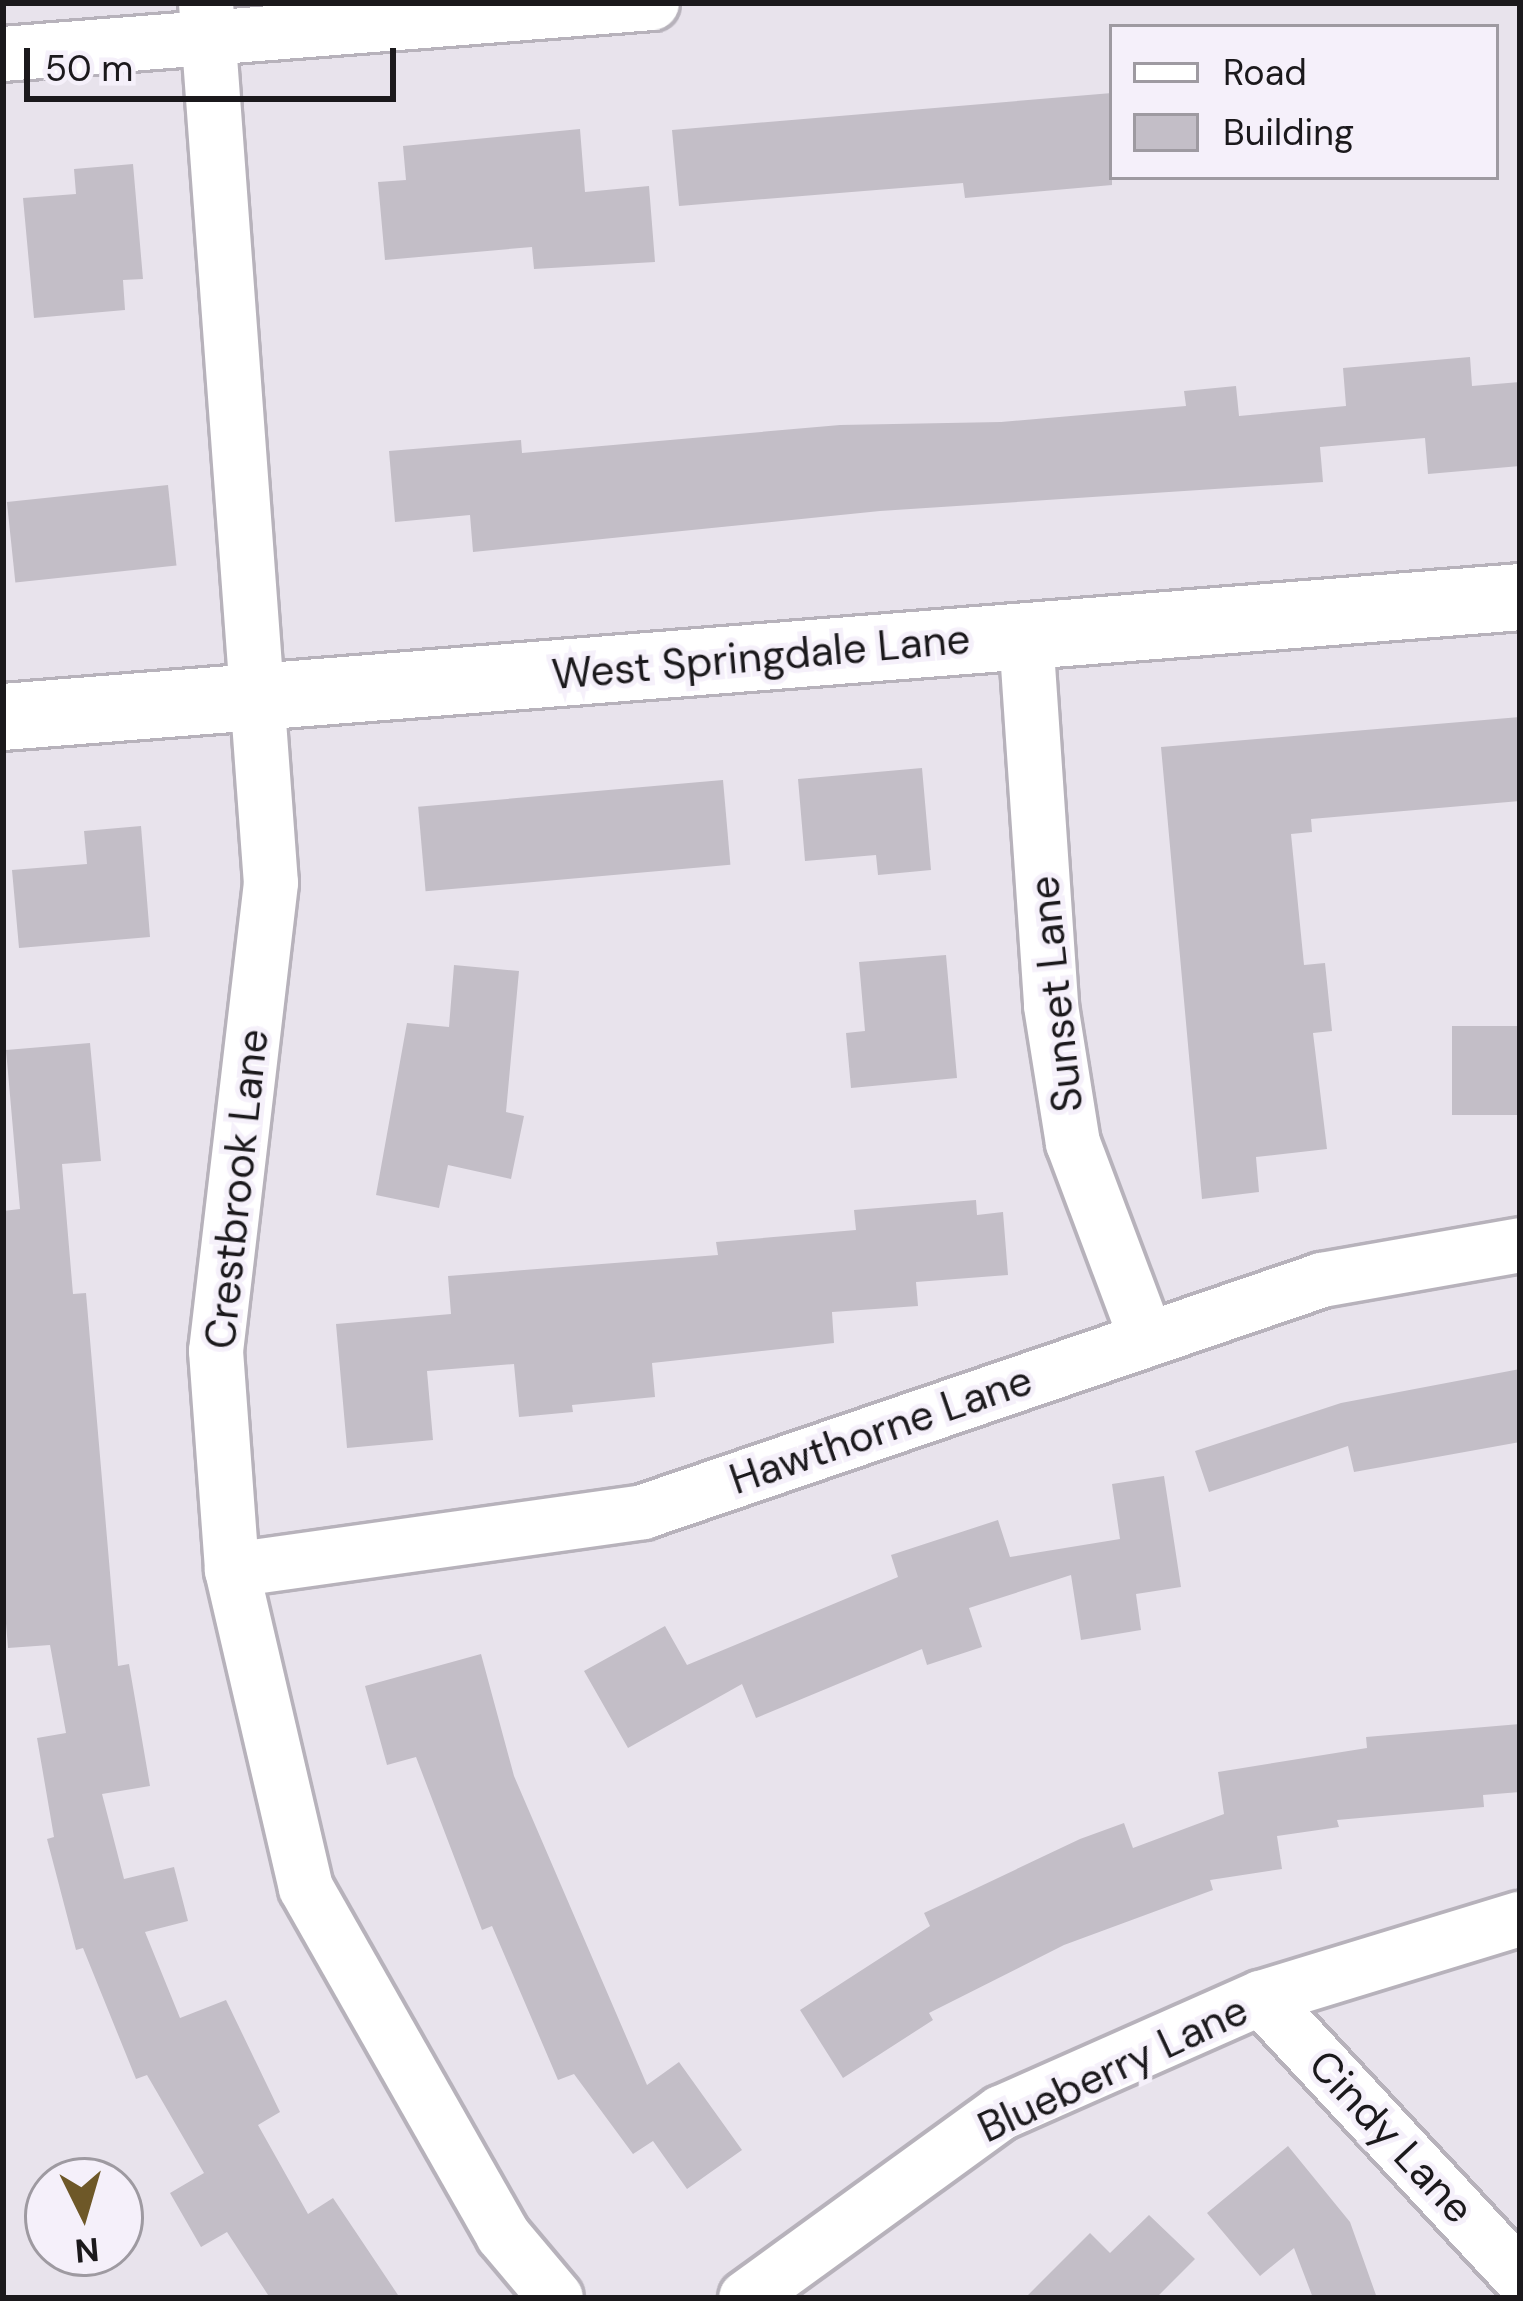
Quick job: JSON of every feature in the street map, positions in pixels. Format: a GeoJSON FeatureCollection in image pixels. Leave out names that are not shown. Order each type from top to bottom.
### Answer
{"type":"FeatureCollection","features":[{"type":"Feature","properties":{"kind":"street"},"geometry":{"type":"LineString","coordinates":[[3,54],[207,20],[652,3]]}},
{"type":"Feature","properties":{"kind":"street","name":"Crestbrook Lane"},"geometry":{"type":"LineString","coordinates":[[207,20],[262,696],[271,883],[216,1351],[232,1570],[306,1888],[503,2235],[556,2298]]}},
{"type":"Feature","properties":{"kind":"street","name":"West Springdale Lane"},"geometry":{"type":"LineString","coordinates":[[3,717],[1520,597]]}},
{"type":"Feature","properties":{"kind":"street","name":"Sunset Lane"},"geometry":{"type":"LineString","coordinates":[[1026,636],[1052,1006],[1073,1143],[1147,1340]]}},
{"type":"Feature","properties":{"kind":"street","name":"Hawthorne Lane"},"geometry":{"type":"LineString","coordinates":[[232,1570],[643,1512],[1322,1280],[1520,1245]]}},
{"type":"Feature","properties":{"kind":"street","name":"Blueberry Lane"},"geometry":{"type":"LineString","coordinates":[[746,2298],[1001,2113],[1261,1998],[1520,1919]]}},
{"type":"Feature","properties":{"kind":"street","name":"Cindy Lane"},"geometry":{"type":"LineString","coordinates":[[1261,1998],[1520,2277]]}},
{"type":"Feature","properties":{"kind":"building"},"geometry":{"type":"Polygon","coordinates":[[[1109,93],[1112,185],[965,198],[963,183],[679,206],[672,130],[1109,93]]]}},
{"type":"Feature","properties":{"kind":"building"},"geometry":{"type":"Polygon","coordinates":[[[580,129],[585,192],[649,186],[655,262],[534,269],[532,247],[385,260],[378,182],[406,180],[403,146],[580,129]]]}},
{"type":"Feature","properties":{"kind":"building"},"geometry":{"type":"Polygon","coordinates":[[[133,164],[143,279],[123,280],[125,310],[34,318],[23,198],[76,194],[74,169],[133,164]]]}},
{"type":"Feature","properties":{"kind":"building"},"geometry":{"type":"Polygon","coordinates":[[[1470,357],[1472,386],[1520,382],[1520,466],[1428,474],[1425,438],[1320,447],[1323,482],[880,511],[473,552],[470,515],[395,522],[389,451],[521,440],[522,453],[840,425],[1001,422],[1186,406],[1184,391],[1236,386],[1239,416],[1346,406],[1343,368],[1470,357]]]}},
{"type":"Feature","properties":{"kind":"building"},"geometry":{"type":"Polygon","coordinates":[[[168,485],[176,566],[15,582],[7,502],[168,485]]]}},
{"type":"Feature","properties":{"kind":"building"},"geometry":{"type":"Polygon","coordinates":[[[1520,717],[1520,801],[1311,819],[1312,832],[1291,834],[1304,965],[1325,963],[1332,1031],[1313,1033],[1327,1149],[1256,1157],[1259,1192],[1202,1199],[1161,747],[1520,717]]]}},
{"type":"Feature","properties":{"kind":"building"},"geometry":{"type":"Polygon","coordinates":[[[922,768],[931,870],[878,875],[876,855],[805,861],[798,779],[922,768]]]}},
{"type":"Feature","properties":{"kind":"building"},"geometry":{"type":"Polygon","coordinates":[[[723,780],[730,865],[426,891],[418,807],[723,780]]]}},
{"type":"Feature","properties":{"kind":"building"},"geometry":{"type":"Polygon","coordinates":[[[141,826],[150,937],[19,948],[12,870],[87,864],[84,831],[141,826]]]}},
{"type":"Feature","properties":{"kind":"building"},"geometry":{"type":"Polygon","coordinates":[[[946,955],[957,1078],[851,1088],[846,1033],[865,1031],[859,962],[946,955]]]}},
{"type":"Feature","properties":{"kind":"building"},"geometry":{"type":"Polygon","coordinates":[[[454,965],[519,971],[506,1112],[524,1116],[511,1179],[448,1165],[439,1208],[376,1195],[407,1023],[449,1027],[454,965]]]}},
{"type":"Feature","properties":{"kind":"building"},"geometry":{"type":"Polygon","coordinates":[[[1452,1026],[1520,1026],[1520,1115],[1452,1115],[1452,1026]]]}},
{"type":"Feature","properties":{"kind":"building"},"geometry":{"type":"Polygon","coordinates":[[[90,1043],[101,1161],[62,1164],[73,1294],[86,1293],[118,1666],[129,1664],[150,1786],[102,1794],[124,1879],[174,1867],[188,1921],[145,1932],[180,2018],[226,2000],[280,2112],[258,2125],[308,2214],[333,2198],[400,2298],[270,2298],[227,2232],[201,2247],[170,2193],[204,2173],[147,2075],[136,2079],[83,1948],[76,1950],[47,1839],[54,1837],[37,1738],[66,1733],[50,1645],[8,1648],[3,1586],[3,1211],[20,1209],[6,1050],[90,1043]]]}},
{"type":"Feature","properties":{"kind":"building"},"geometry":{"type":"Polygon","coordinates":[[[976,1200],[977,1215],[1003,1212],[1008,1275],[916,1282],[918,1306],[832,1312],[834,1343],[652,1363],[655,1397],[572,1405],[573,1412],[519,1417],[514,1364],[427,1371],[433,1440],[347,1448],[336,1324],[451,1314],[448,1276],[718,1255],[716,1242],[856,1230],[854,1210],[976,1200]]]}},
{"type":"Feature","properties":{"kind":"building"},"geometry":{"type":"Polygon","coordinates":[[[1520,1369],[1520,1442],[1354,1472],[1348,1446],[1209,1492],[1195,1451],[1341,1403],[1520,1369]]]}},
{"type":"Feature","properties":{"kind":"building"},"geometry":{"type":"Polygon","coordinates":[[[1164,1476],[1181,1587],[1136,1594],[1141,1630],[1081,1640],[1071,1575],[969,1608],[982,1647],[927,1665],[922,1649],[756,1718],[742,1684],[628,1748],[584,1671],[665,1626],[687,1665],[898,1577],[891,1555],[998,1520],[1010,1557],[1120,1539],[1112,1484],[1164,1476]]]}},
{"type":"Feature","properties":{"kind":"building"},"geometry":{"type":"Polygon","coordinates":[[[481,1654],[514,1776],[647,2085],[679,2062],[742,2150],[687,2189],[653,2141],[633,2154],[574,2074],[558,2080],[492,1926],[482,1930],[416,1757],[387,1765],[365,1686],[481,1654]]]}},
{"type":"Feature","properties":{"kind":"building"},"geometry":{"type":"Polygon","coordinates":[[[1520,1724],[1520,1792],[1483,1795],[1484,1807],[1337,1820],[1339,1827],[1277,1836],[1282,1869],[1210,1880],[1213,1890],[1064,1945],[929,2013],[933,2020],[843,2078],[800,2010],[930,1926],[924,1913],[1080,1839],[1124,1823],[1133,1848],[1224,1814],[1218,1772],[1367,1748],[1366,1737],[1520,1724]]]}},
{"type":"Feature","properties":{"kind":"building"},"geometry":{"type":"Polygon","coordinates":[[[1288,2146],[1350,2222],[1377,2298],[1313,2298],[1294,2248],[1260,2276],[1207,2213],[1288,2146]]]}},
{"type":"Feature","properties":{"kind":"building"},"geometry":{"type":"Polygon","coordinates":[[[1149,2215],[1195,2259],[1156,2298],[1025,2298],[1090,2233],[1110,2253],[1149,2215]]]}}]}
